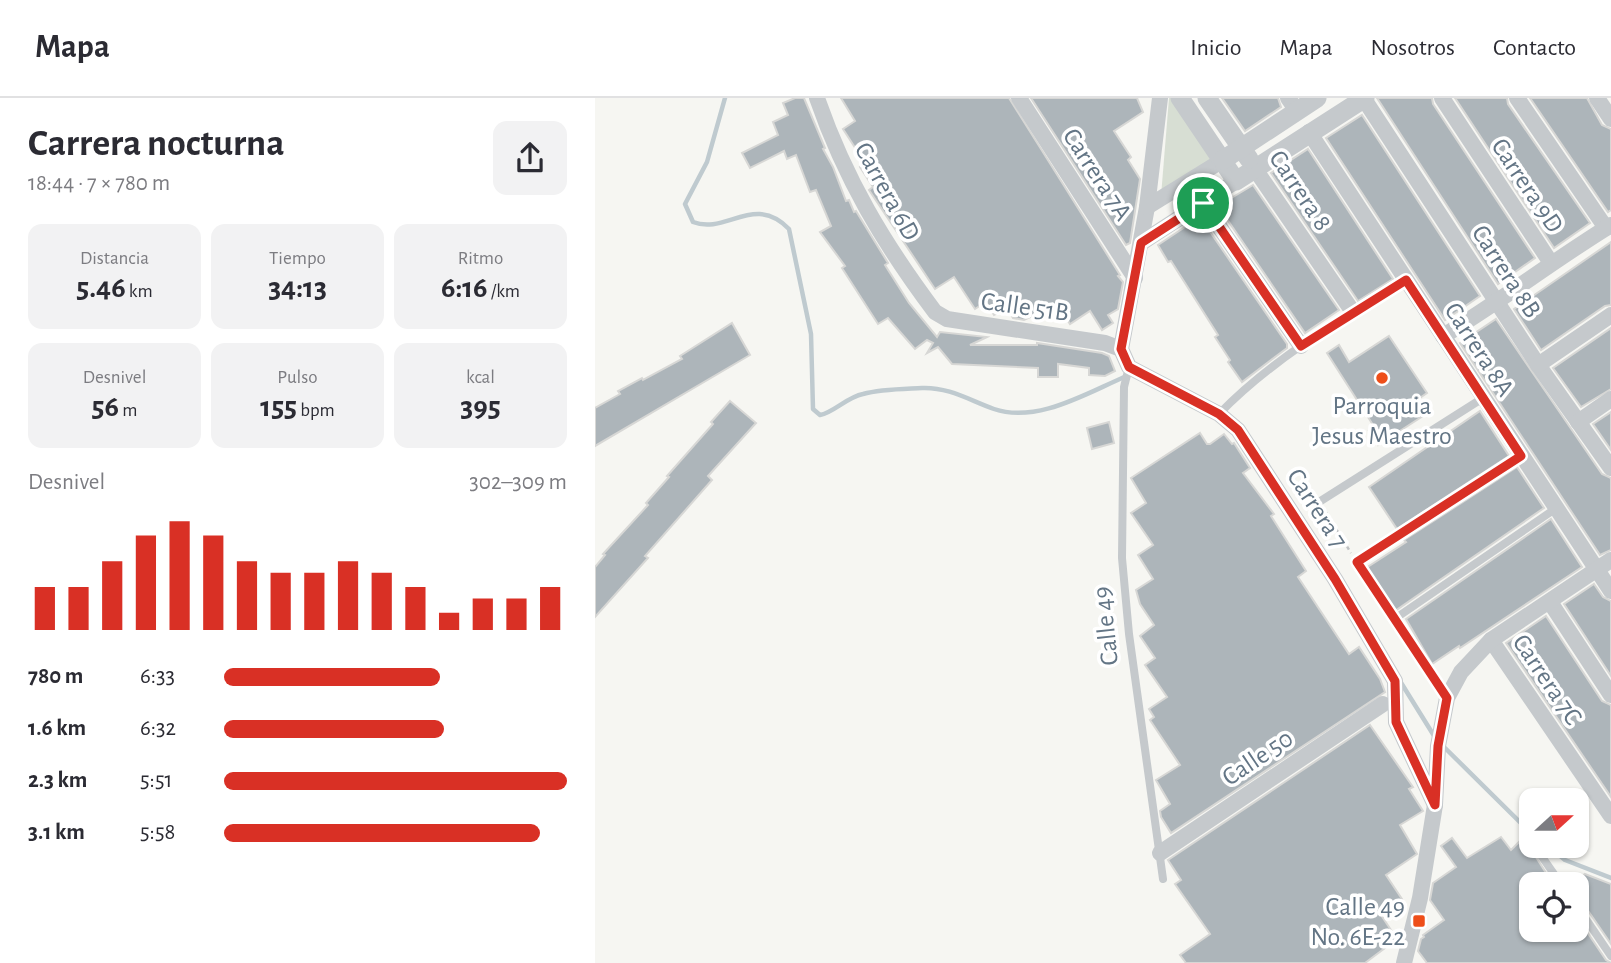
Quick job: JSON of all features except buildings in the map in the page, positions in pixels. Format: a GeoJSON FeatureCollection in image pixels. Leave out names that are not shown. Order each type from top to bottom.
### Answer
{"type":"FeatureCollection","features":[{"type":"Feature","properties":{"kind":"street","name":"Carrera 6D"},"geometry":{"type":"LineString","coordinates":[[817,98],[857,194],[873,223],[927,302]]}},
{"type":"Feature","properties":{"kind":"street","name":"Carrera 7A"},"geometry":{"type":"LineString","coordinates":[[1019,98],[1135,278]]}},
{"type":"Feature","properties":{"kind":"street"},"geometry":{"type":"LineString","coordinates":[[1129,367],[1121,349],[1147,207],[1160,98]]}},
{"type":"Feature","properties":{"kind":"street","name":"Carrera 8"},"geometry":{"type":"LineString","coordinates":[[1180,98],[1236,181]]}},
{"type":"Feature","properties":{"kind":"street","name":"Carrera 8"},"geometry":{"type":"LineString","coordinates":[[1207,98],[1353,312]]}},
{"type":"Feature","properties":{"kind":"street"},"geometry":{"type":"LineString","coordinates":[[1147,207],[1241,148],[1293,105],[1317,98]]}},
{"type":"Feature","properties":{"kind":"street"},"geometry":{"type":"LineString","coordinates":[[1141,243],[1364,98]]}},
{"type":"Feature","properties":{"kind":"street","name":"Carrera 8B"},"geometry":{"type":"LineString","coordinates":[[1364,98],[1538,365],[1611,468]]}},
{"type":"Feature","properties":{"kind":"street","name":"Carrera 9D"},"geometry":{"type":"LineString","coordinates":[[1442,98],[1551,263]]}},
{"type":"Feature","properties":{"kind":"street"},"geometry":{"type":"LineString","coordinates":[[1443,336],[1609,226],[1517,98]]}},
{"type":"Feature","properties":{"kind":"street"},"geometry":{"type":"LineString","coordinates":[[1597,98],[1611,119]]}},
{"type":"Feature","properties":{"kind":"street","name":"Carrera 8A"},"geometry":{"type":"LineString","coordinates":[[1309,132],[1611,591]]}},
{"type":"Feature","properties":{"kind":"street"},"geometry":{"type":"LineString","coordinates":[[1203,203],[1301,346]]}},
{"type":"Feature","properties":{"kind":"street","name":"Calle 51B"},"geometry":{"type":"LineString","coordinates":[[927,302],[935,312],[947,319],[1105,343],[1121,349]]}},
{"type":"Feature","properties":{"kind":"street"},"geometry":{"type":"LineString","coordinates":[[1538,365],[1611,315]]}},
{"type":"Feature","properties":{"kind":"street","name":"Carrera 7"},"geometry":{"type":"LineString","coordinates":[[1129,367],[1219,414],[1238,430],[1369,632],[1395,681],[1396,722],[1435,805]]}},
{"type":"Feature","properties":{"kind":"street"},"geometry":{"type":"LineString","coordinates":[[1579,422],[1611,399]]}},
{"type":"Feature","properties":{"kind":"street"},"geometry":{"type":"LineString","coordinates":[[1404,963],[1420,898],[1435,805],[1438,746],[1447,698],[1461,672],[1491,640],[1611,560]]}},
{"type":"Feature","properties":{"kind":"street"},"geometry":{"type":"LineString","coordinates":[[1551,602],[1611,695]]}},
{"type":"Feature","properties":{"kind":"street","name":"Carrera 7C"},"geometry":{"type":"LineString","coordinates":[[1491,640],[1611,816]]}},
{"type":"Feature","properties":{"kind":"street","name":"Calle 50"},"geometry":{"type":"LineString","coordinates":[[1160,853],[1383,704]]}},
{"type":"Feature","properties":{"kind":"lane"},"geometry":{"type":"LineString","coordinates":[[1219,414],[1244,388],[1301,346],[1406,280]]}},
{"type":"Feature","properties":{"kind":"lane","name":"Calle 49"},"geometry":{"type":"LineString","coordinates":[[1129,367],[1124,387],[1122,558],[1129,634],[1163,879]]}},
{"type":"Feature","properties":{"kind":"lane"},"geometry":{"type":"LineString","coordinates":[[1319,502],[1483,398]]}},
{"type":"Feature","properties":{"kind":"lane"},"geometry":{"type":"LineString","coordinates":[[1357,562],[1521,456]]}},
{"type":"Feature","properties":{"kind":"lane"},"geometry":{"type":"LineString","coordinates":[[1393,620],[1555,509]]}},
{"type":"Feature","properties":{"kind":"lane"},"geometry":{"type":"LineString","coordinates":[[1589,924],[1611,956]]}},
{"type":"Feature","properties":{"kind":"path"},"geometry":{"type":"LineString","coordinates":[[1294,490],[1319,502],[1393,620],[1447,698]]}},
{"type":"Feature","properties":{"kind":"shaded area"},"geometry":{"type":"Polygon","coordinates":[[[1169,98],[1175,98],[1218,160],[1161,196],[1169,98]]]}},
{"type":"Feature","properties":{"kind":"waterway"},"geometry":{"type":"LineString","coordinates":[[725,98],[707,162],[685,204],[693,222],[705,225],[752,214],[776,219],[789,229],[811,334],[813,409],[820,415],[863,394],[922,388],[950,392],[1011,413],[1028,412],[1062,404],[1127,376]]}},
{"type":"Feature","properties":{"kind":"waterway"},"geometry":{"type":"LineString","coordinates":[[1400,681],[1436,739]]}},
{"type":"Feature","properties":{"kind":"waterway"},"geometry":{"type":"LineString","coordinates":[[1442,745],[1519,821]]}},
{"type":"Feature","properties":{"kind":"waterway"},"geometry":{"type":"LineString","coordinates":[[1563,858],[1611,878]]}},
{"type":"Feature","properties":{"kind":"place","name":"Parroquia Jesus Maestro"},"geometry":{"type":"Point","coordinates":[1382,378]}},
{"type":"Feature","properties":{"kind":"place","name":"Calle 49 No. 6E-22"},"geometry":{"type":"Point","coordinates":[1419,921]}},
{"type":"Feature","properties":{"kind":"route"},"geometry":{"type":"LineString","coordinates":[[1203,203],[1301,346],[1406,280],[1521,456],[1357,562],[1447,698],[1438,746],[1435,805],[1396,722],[1395,681],[1369,632],[1238,430],[1219,414],[1129,367],[1121,349],[1141,243],[1203,203]]}}]}
